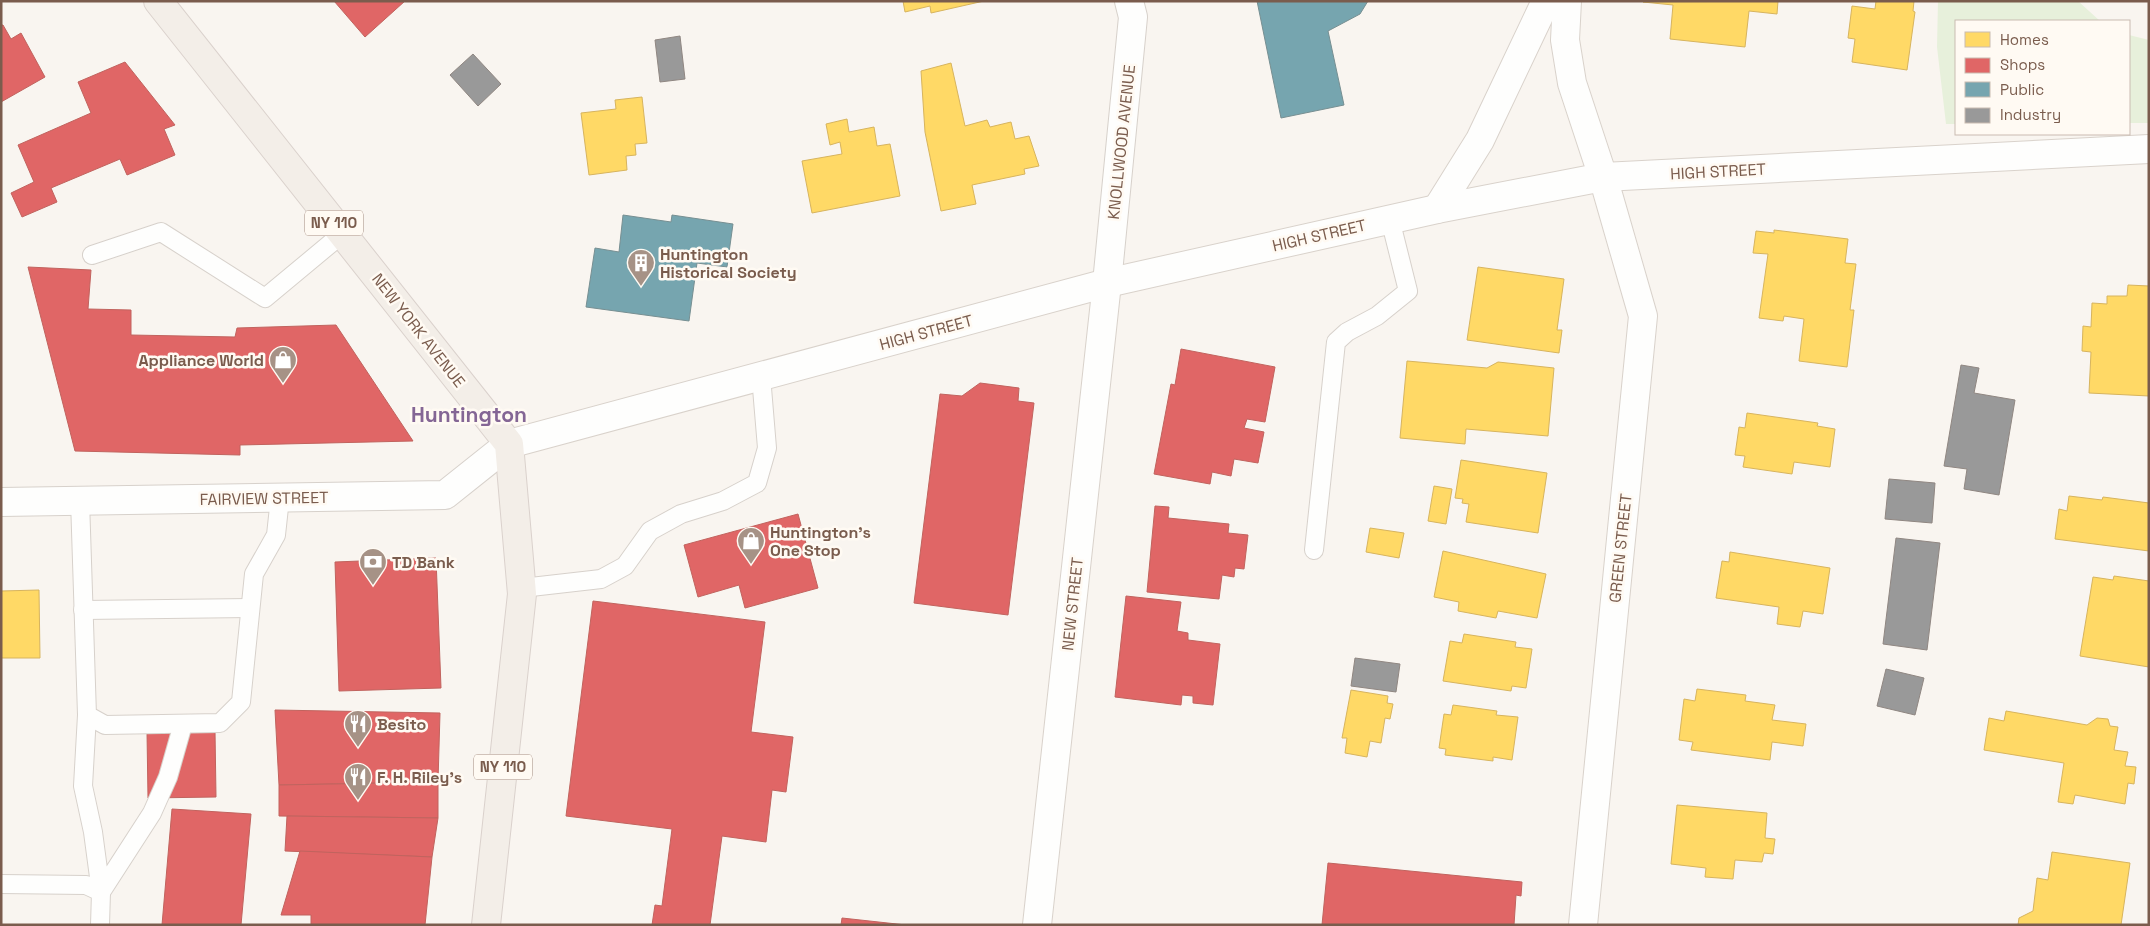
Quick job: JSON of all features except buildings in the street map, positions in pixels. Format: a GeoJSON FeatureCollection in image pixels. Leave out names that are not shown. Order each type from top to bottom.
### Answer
{"type":"FeatureCollection","features":[{"type":"Feature","properties":{"kind":"main road","name":"NEW YORK AVENUE"},"geometry":{"type":"LineString","coordinates":[[158,1],[509,444]]}},
{"type":"Feature","properties":{"kind":"main road","name":"NY 110"},"geometry":{"type":"LineString","coordinates":[[486,925],[522,588],[509,444]]}},
{"type":"Feature","properties":{"kind":"street","name":"KNOLLWOOD AVENUE"},"geometry":{"type":"LineString","coordinates":[[1107,283],[1133,17],[1129,1]]}},
{"type":"Feature","properties":{"kind":"street"},"geometry":{"type":"LineString","coordinates":[[1437,208],[1480,140],[1546,1]]}},
{"type":"Feature","properties":{"kind":"street","name":"GREEN STREET"},"geometry":{"type":"LineString","coordinates":[[1567,1],[1565,40],[1572,83],[1603,177],[1643,316],[1583,925]]}},
{"type":"Feature","properties":{"kind":"street","name":"HIGH STREET"},"geometry":{"type":"LineString","coordinates":[[509,444],[1107,283],[1437,208],[1603,177],[2149,149]]}},
{"type":"Feature","properties":{"kind":"street","name":"NEW STREET"},"geometry":{"type":"LineString","coordinates":[[1037,925],[1107,283]]}},
{"type":"Feature","properties":{"kind":"street","name":"FAIRVIEW STREET"},"geometry":{"type":"LineString","coordinates":[[1,502],[445,495],[509,444]]}},
{"type":"Feature","properties":{"kind":"lane"},"geometry":{"type":"LineString","coordinates":[[1314,550],[1336,342],[1347,332],[1378,316],[1408,291],[1390,219]]}},
{"type":"Feature","properties":{"kind":"lane"},"geometry":{"type":"LineString","coordinates":[[92,255],[161,232],[265,298],[342,234]]}},
{"type":"Feature","properties":{"kind":"lane"},"geometry":{"type":"LineString","coordinates":[[522,588],[600,579],[625,566],[650,531],[681,514],[723,501],[757,483],[767,448],[761,376]]}},
{"type":"Feature","properties":{"kind":"lane"},"geometry":{"type":"LineString","coordinates":[[87,715],[105,725],[220,723],[241,702],[254,574],[276,535],[280,498]]}},
{"type":"Feature","properties":{"kind":"lane"},"geometry":{"type":"LineString","coordinates":[[80,500],[87,715],[83,786],[94,832],[101,892],[100,925]]}},
{"type":"Feature","properties":{"kind":"lane"},"geometry":{"type":"LineString","coordinates":[[83,610],[250,608]]}},
{"type":"Feature","properties":{"kind":"lane"},"geometry":{"type":"LineString","coordinates":[[101,892],[152,813],[168,777],[182,724]]}},
{"type":"Feature","properties":{"kind":"lane"},"geometry":{"type":"LineString","coordinates":[[1,884],[86,885],[101,892]]}},
{"type":"Feature","properties":{"kind":"green space"},"geometry":{"type":"Polygon","coordinates":[[[1938,1],[2078,1],[2099,20],[1955,20],[1955,124],[1946,124],[1937,47],[1938,1]]]}},
{"type":"Feature","properties":{"kind":"green space"},"geometry":{"type":"Polygon","coordinates":[[[2130,35],[2149,40],[2149,123],[2130,123],[2130,35]]]}},
{"type":"Feature","properties":{"kind":"place","name":"Huntington Historical Society"},"geometry":{"type":"Point","coordinates":[641,287]}},
{"type":"Feature","properties":{"kind":"place","name":"Appliance World"},"geometry":{"type":"Point","coordinates":[283,384]}},
{"type":"Feature","properties":{"kind":"place","name":"Huntington's One Stop"},"geometry":{"type":"Point","coordinates":[751,565]}},
{"type":"Feature","properties":{"kind":"place","name":"TD Bank"},"geometry":{"type":"Point","coordinates":[373,586]}},
{"type":"Feature","properties":{"kind":"place","name":"Besito"},"geometry":{"type":"Point","coordinates":[358,748]}},
{"type":"Feature","properties":{"kind":"place","name":"F. H. Riley's"},"geometry":{"type":"Point","coordinates":[358,801]}},
{"type":"Feature","properties":{"kind":"district","name":"Huntington"},"geometry":{"type":"Point","coordinates":[469,415]}}]}
